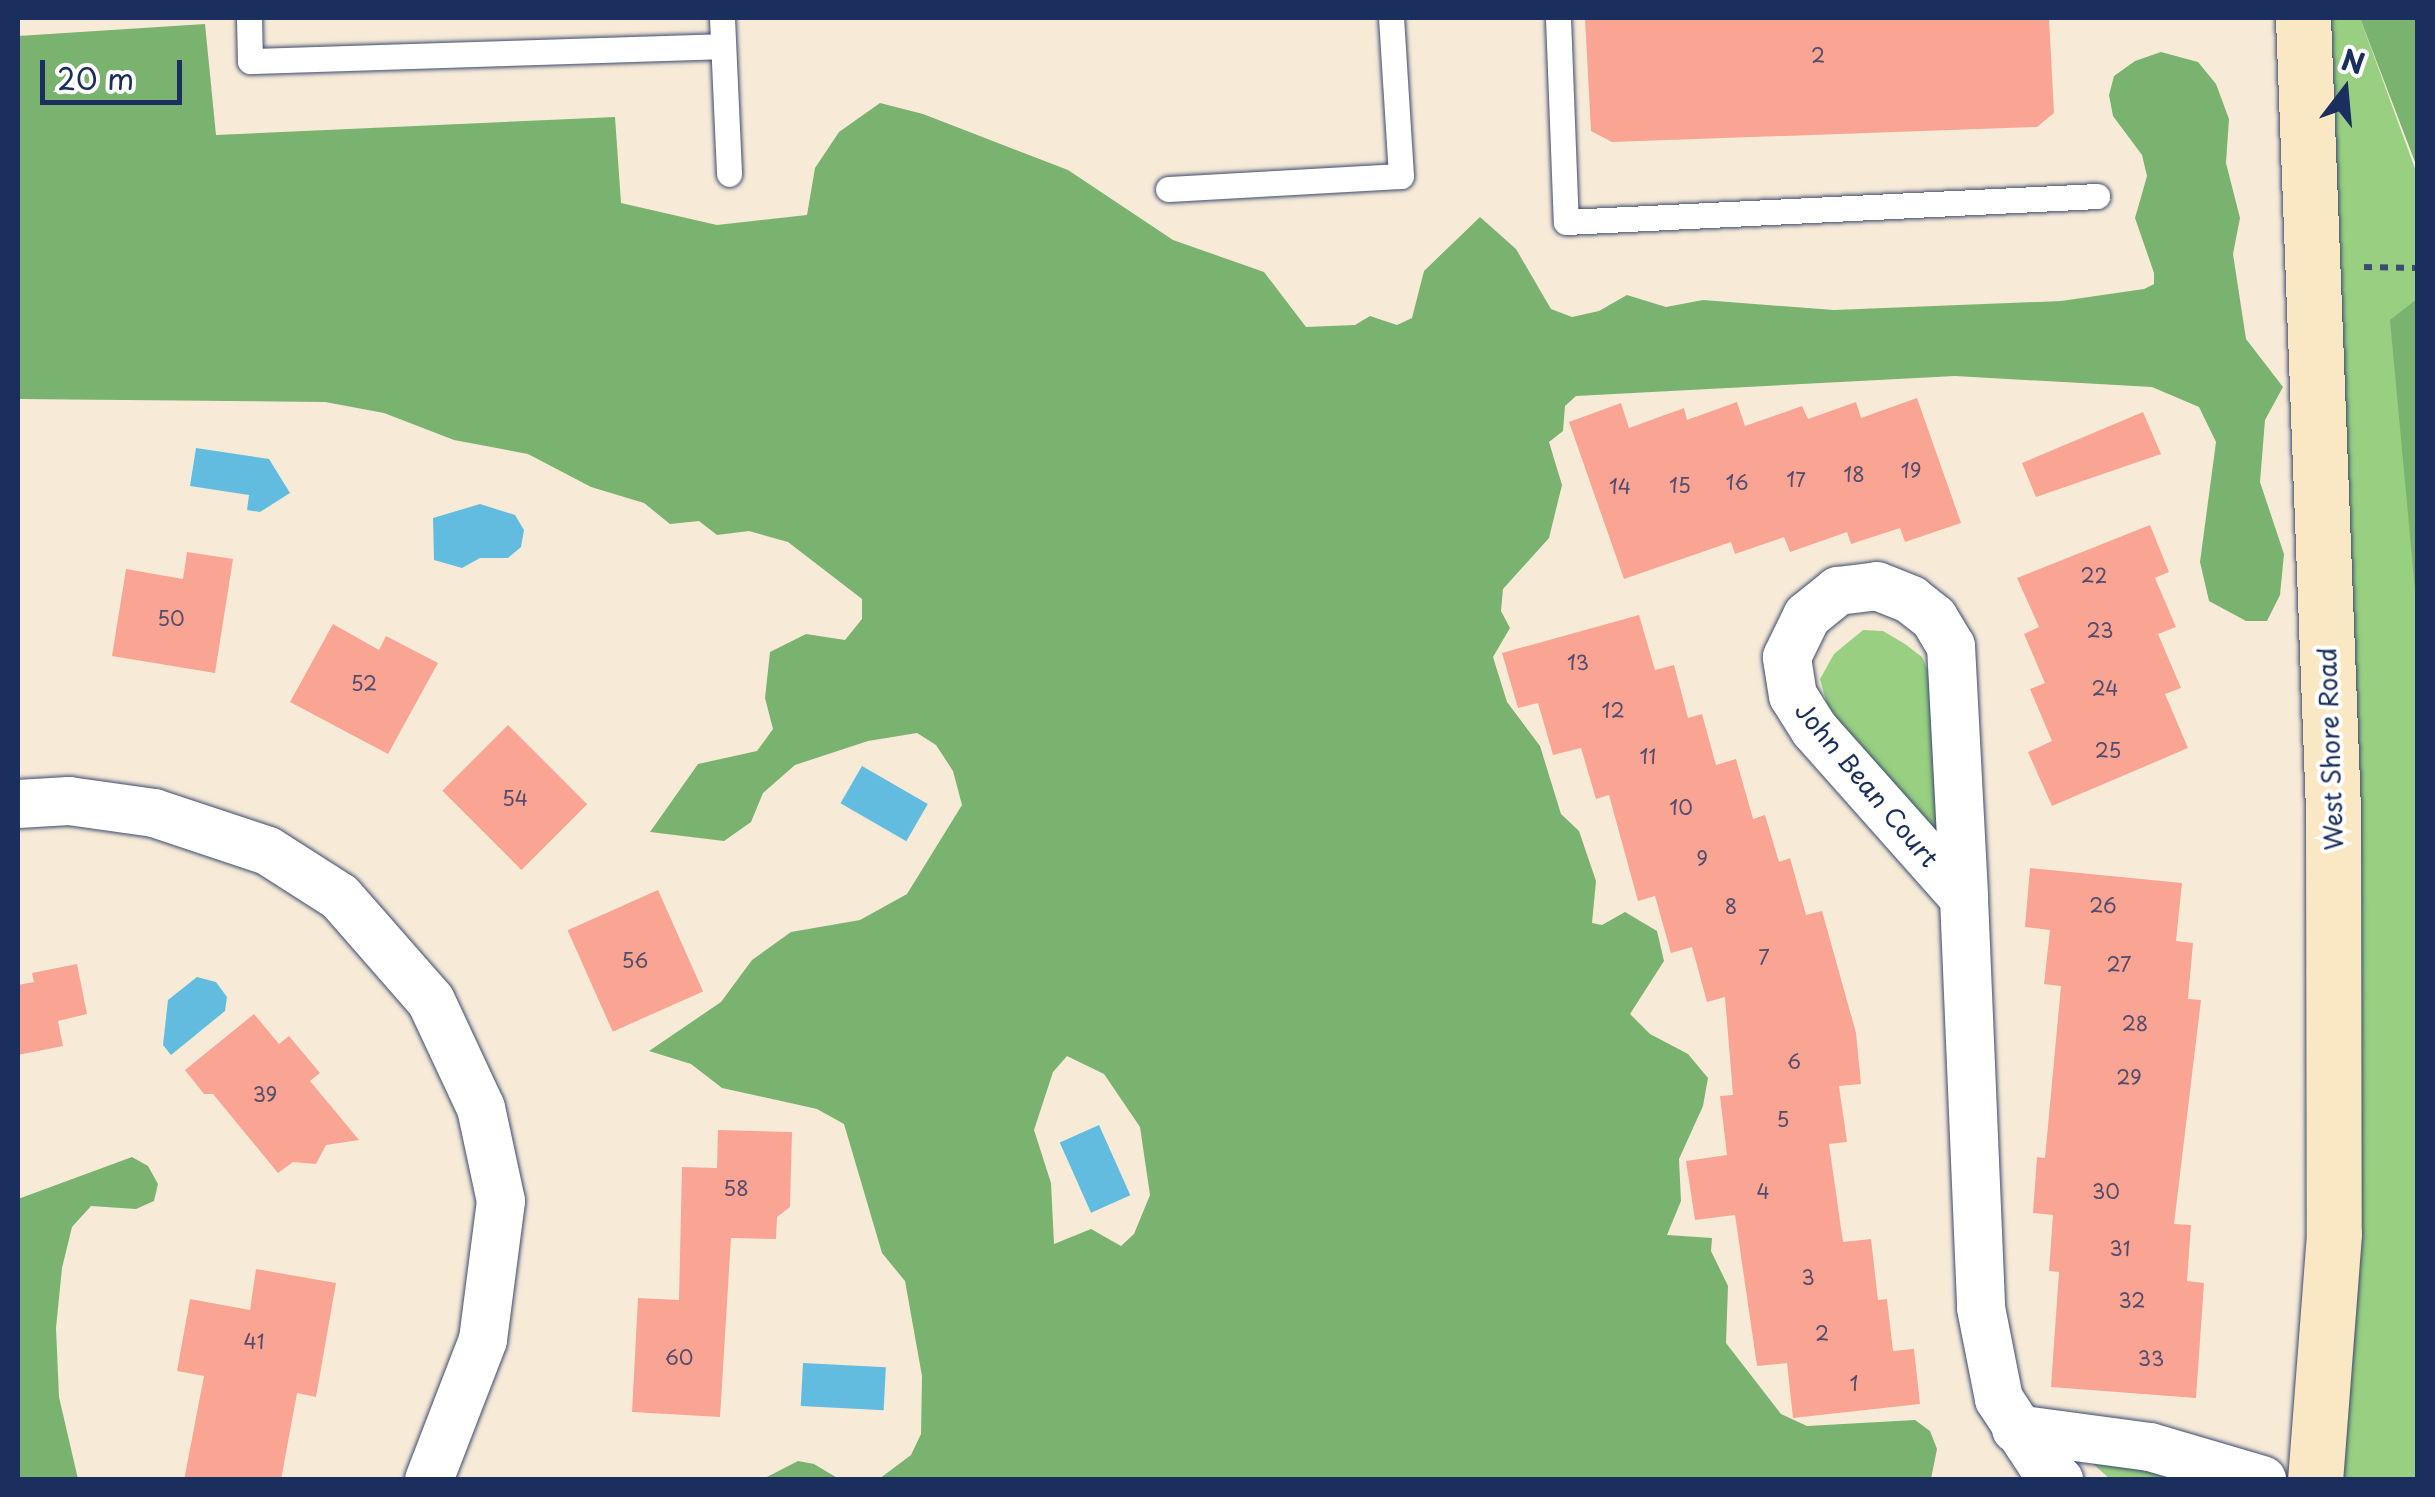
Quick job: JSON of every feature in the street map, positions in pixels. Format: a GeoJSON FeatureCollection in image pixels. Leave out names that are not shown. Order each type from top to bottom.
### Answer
{"type":"FeatureCollection","features":[{"type":"Feature","properties":{"kind":"main road","name":"West Shore Road"},"geometry":{"type":"LineString","coordinates":[[2303,18],[2334,810],[2334,1234],[2315,1480]]}},
{"type":"Feature","properties":{"kind":"street","name":"John Bean Court"},"geometry":{"type":"LineString","coordinates":[[1964,898],[1814,729],[1794,696],[1786,657],[1807,616],[1838,591],[1877,586],[1911,600],[1934,618],[1951,646],[1964,898],[1981,1308],[1989,1366],[2016,1430],[2059,1480]]}},
{"type":"Feature","properties":{"kind":"street"},"geometry":{"type":"LineString","coordinates":[[18,804],[69,801],[154,813],[268,850],[340,896],[432,1001],[481,1108],[502,1201],[484,1340],[429,1480]]}},
{"type":"Feature","properties":{"kind":"street"},"geometry":{"type":"LineString","coordinates":[[2016,1430],[2150,1446],[2262,1480]]}},
{"type":"Feature","properties":{"kind":"lane"},"geometry":{"type":"LineString","coordinates":[[248,18],[250,61],[724,46]]}},
{"type":"Feature","properties":{"kind":"lane"},"geometry":{"type":"LineString","coordinates":[[722,18],[729,174]]}},
{"type":"Feature","properties":{"kind":"lane"},"geometry":{"type":"LineString","coordinates":[[1168,189],[1401,176],[1392,18]]}},
{"type":"Feature","properties":{"kind":"lane"},"geometry":{"type":"LineString","coordinates":[[1558,18],[1566,222],[2097,196]]}},
{"type":"Feature","properties":{"kind":"path"},"geometry":{"type":"LineString","coordinates":[[2358,267],[2418,268]]}},
{"type":"Feature","properties":{"kind":"green space"},"geometry":{"type":"Polygon","coordinates":[[[2300,18],[2360,18],[2417,174],[2417,1479],[2315,1479],[2300,18]]]}},
{"type":"Feature","properties":{"kind":"green space"},"geometry":{"type":"Polygon","coordinates":[[[2360,18],[2417,18],[2417,174],[2415,162],[2360,18]]]}},
{"type":"Feature","properties":{"kind":"green space"},"geometry":{"type":"Polygon","coordinates":[[[205,24],[216,135],[615,117],[621,203],[717,225],[807,215],[815,168],[839,132],[880,103],[923,114],[1068,170],[1173,240],[1264,272],[1306,327],[1355,325],[1370,316],[1397,325],[1412,318],[1424,271],[1480,217],[1516,249],[1551,309],[1572,317],[1599,311],[1627,295],[1666,307],[1703,300],[1834,310],[2061,301],[2144,289],[2154,284],[2154,273],[2135,218],[2147,176],[2142,155],[2113,116],[2109,95],[2114,76],[2135,61],[2161,52],[2198,62],[2216,84],[2229,119],[2226,163],[2240,218],[2233,254],[2246,339],[2283,387],[2265,420],[2260,482],[2284,554],[2280,595],[2267,621],[2246,621],[2209,601],[2200,562],[2216,442],[2199,407],[2152,387],[1955,376],[1576,396],[1565,406],[1563,431],[1549,442],[1562,485],[1549,538],[1503,589],[1501,611],[1510,628],[1493,657],[1507,702],[1540,746],[1561,814],[1579,831],[1596,881],[1592,923],[1602,925],[1625,912],[1657,931],[1664,961],[1630,1014],[1650,1034],[1688,1054],[1708,1078],[1703,1106],[1679,1159],[1681,1201],[1667,1235],[1712,1238],[1711,1251],[1728,1286],[1726,1343],[1781,1414],[1807,1426],[1915,1420],[1930,1431],[1937,1449],[1931,1479],[879,1479],[911,1455],[921,1434],[922,1376],[905,1281],[882,1253],[844,1124],[817,1109],[722,1088],[691,1064],[649,1051],[721,1002],[752,960],[791,932],[860,920],[907,894],[962,805],[953,771],[936,745],[917,733],[868,741],[795,765],[763,793],[751,822],[724,841],[650,832],[698,764],[757,751],[773,729],[765,698],[770,652],[806,634],[845,640],[862,619],[862,599],[788,542],[749,531],[717,535],[699,521],[670,524],[644,503],[591,487],[528,454],[454,440],[384,413],[325,402],[18,399],[18,36],[205,24]],[[1067,1056],[1053,1072],[1034,1130],[1051,1183],[1054,1244],[1091,1229],[1121,1246],[1134,1234],[1150,1195],[1140,1127],[1104,1074],[1067,1056]]]}},
{"type":"Feature","properties":{"kind":"green space"},"geometry":{"type":"Polygon","coordinates":[[[2417,299],[2417,611],[2390,320],[2417,299]]]}},
{"type":"Feature","properties":{"kind":"green space"},"geometry":{"type":"Polygon","coordinates":[[[1863,630],[1883,631],[1905,644],[1922,657],[1931,677],[1941,859],[1827,704],[1820,679],[1834,654],[1863,630]]]}},
{"type":"Feature","properties":{"kind":"green space"},"geometry":{"type":"Polygon","coordinates":[[[132,1157],[148,1166],[158,1184],[154,1201],[136,1209],[91,1206],[72,1227],[62,1268],[56,1328],[59,1397],[78,1479],[18,1479],[18,1199],[132,1157]]]}},
{"type":"Feature","properties":{"kind":"green space"},"geometry":{"type":"Polygon","coordinates":[[[2106,1458],[2203,1479],[2110,1479],[2093,1464],[2106,1458]]]}},
{"type":"Feature","properties":{"kind":"green space"},"geometry":{"type":"Polygon","coordinates":[[[798,1461],[814,1464],[839,1479],[763,1479],[798,1461]]]}},
{"type":"Feature","properties":{"kind":"water"},"geometry":{"type":"Polygon","coordinates":[[[196,448],[269,459],[290,493],[260,512],[247,510],[249,495],[190,486],[196,448]]]}},
{"type":"Feature","properties":{"kind":"water"},"geometry":{"type":"Polygon","coordinates":[[[480,504],[515,515],[524,530],[521,547],[508,558],[480,558],[462,568],[434,560],[433,518],[480,504]]]}},
{"type":"Feature","properties":{"kind":"water"},"geometry":{"type":"Polygon","coordinates":[[[862,766],[928,804],[906,841],[840,803],[862,766]]]}},
{"type":"Feature","properties":{"kind":"water"},"geometry":{"type":"Polygon","coordinates":[[[197,977],[216,982],[227,997],[225,1011],[171,1055],[163,1045],[168,1000],[197,977]]]}},
{"type":"Feature","properties":{"kind":"water"},"geometry":{"type":"Polygon","coordinates":[[[1099,1125],[1130,1195],[1091,1213],[1060,1142],[1099,1125]]]}},
{"type":"Feature","properties":{"kind":"water"},"geometry":{"type":"Polygon","coordinates":[[[803,1363],[886,1367],[884,1410],[801,1406],[803,1363]]]}},
{"type":"Feature","properties":{"kind":"building"},"geometry":{"type":"Polygon","coordinates":[[[1585,18],[2049,18],[2054,113],[2037,127],[1612,142],[1591,131],[1585,18]]]}},
{"type":"Feature","properties":{"kind":"building"},"geometry":{"type":"Polygon","coordinates":[[[1917,398],[1961,523],[1905,542],[1900,528],[1851,544],[1847,532],[1790,552],[1784,537],[1735,554],[1731,542],[1624,579],[1569,422],[1621,403],[1629,428],[1684,408],[1687,420],[1737,402],[1745,426],[1802,406],[1808,419],[1856,402],[1861,418],[1917,398]]]}},
{"type":"Feature","properties":{"kind":"building"},"geometry":{"type":"Polygon","coordinates":[[[2143,412],[2161,454],[2036,497],[2022,463],[2143,412]]]}},
{"type":"Feature","properties":{"kind":"building"},"geometry":{"type":"Polygon","coordinates":[[[2150,525],[2169,572],[2155,578],[2176,627],[2158,634],[2181,688],[2165,694],[2188,748],[2052,806],[2028,752],[2052,741],[2030,689],[2045,683],[2024,634],[2039,627],[2017,578],[2150,525]]]}},
{"type":"Feature","properties":{"kind":"building"},"geometry":{"type":"Polygon","coordinates":[[[187,552],[233,559],[215,673],[112,656],[126,569],[183,579],[187,552]]]}},
{"type":"Feature","properties":{"kind":"building"},"geometry":{"type":"Polygon","coordinates":[[[1639,615],[1655,670],[1674,665],[1688,718],[1702,714],[1716,765],[1736,759],[1753,819],[1765,815],[1779,862],[1790,858],[1806,915],[1822,911],[1856,1033],[1861,1084],[1839,1086],[1847,1142],[1829,1144],[1843,1242],[1871,1239],[1878,1300],[1887,1299],[1893,1351],[1914,1349],[1920,1404],[1793,1418],[1787,1363],[1757,1366],[1735,1215],[1695,1220],[1686,1161],[1727,1155],[1720,1096],[1733,1095],[1725,997],[1707,1002],[1692,947],[1671,953],[1655,896],[1638,901],[1609,795],[1596,799],[1581,748],[1553,755],[1538,703],[1518,708],[1502,653],[1639,615]]]}},
{"type":"Feature","properties":{"kind":"building"},"geometry":{"type":"Polygon","coordinates":[[[333,624],[379,650],[386,636],[438,663],[388,754],[290,702],[333,624]]]}},
{"type":"Feature","properties":{"kind":"building"},"geometry":{"type":"Polygon","coordinates":[[[508,725],[587,804],[521,870],[442,791],[508,725]]]}},
{"type":"Feature","properties":{"kind":"building"},"geometry":{"type":"Polygon","coordinates":[[[2030,868],[2182,883],[2176,941],[2193,943],[2188,999],[2201,1000],[2174,1224],[2191,1225],[2187,1281],[2204,1283],[2196,1398],[2051,1387],[2059,1272],[2049,1271],[2053,1215],[2033,1213],[2037,1157],[2045,1158],[2061,986],[2044,984],[2050,930],[2025,927],[2030,868]]]}},
{"type":"Feature","properties":{"kind":"building"},"geometry":{"type":"Polygon","coordinates":[[[658,890],[703,991],[613,1032],[568,930],[658,890]]]}},
{"type":"Feature","properties":{"kind":"building"},"geometry":{"type":"Polygon","coordinates":[[[77,964],[87,1014],[58,1021],[63,1046],[18,1055],[18,985],[34,982],[32,973],[77,964]]]}},
{"type":"Feature","properties":{"kind":"building"},"geometry":{"type":"Polygon","coordinates":[[[254,1014],[279,1044],[289,1036],[320,1073],[310,1081],[359,1140],[326,1145],[316,1164],[293,1162],[278,1173],[213,1094],[204,1094],[185,1070],[254,1014]]]}},
{"type":"Feature","properties":{"kind":"building"},"geometry":{"type":"Polygon","coordinates":[[[718,1130],[792,1132],[790,1207],[777,1217],[776,1239],[731,1238],[720,1417],[632,1412],[638,1298],[679,1300],[682,1167],[717,1168],[718,1130]]]}},
{"type":"Feature","properties":{"kind":"building"},"geometry":{"type":"Polygon","coordinates":[[[256,1269],[336,1283],[316,1397],[297,1393],[281,1480],[184,1480],[204,1376],[177,1371],[190,1299],[250,1310],[256,1269]]]}}]}
